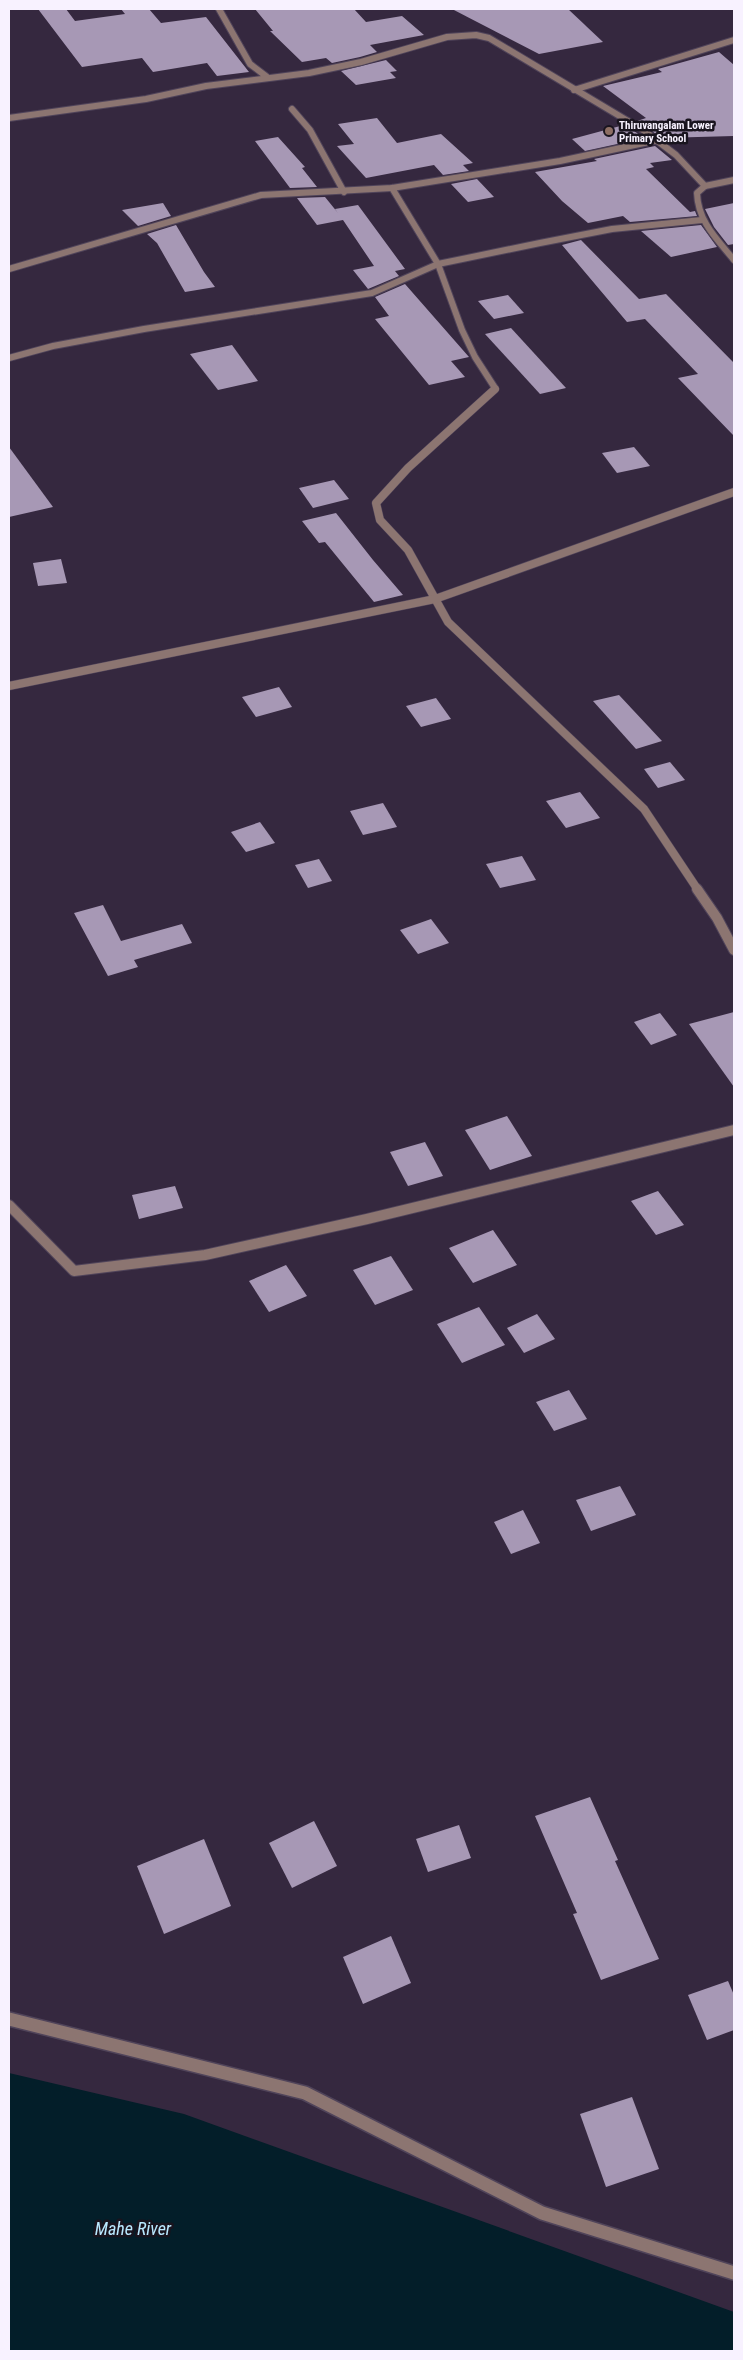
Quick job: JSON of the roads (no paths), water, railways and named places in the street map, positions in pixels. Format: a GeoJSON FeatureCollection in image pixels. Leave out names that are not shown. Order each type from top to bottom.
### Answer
{"type":"FeatureCollection","features":[{"type":"Feature","properties":{"kind":"street"},"geometry":{"type":"LineString","coordinates":[[219,9],[250,64],[267,77]]}},
{"type":"Feature","properties":{"kind":"street"},"geometry":{"type":"LineString","coordinates":[[9,118],[146,99],[206,86],[309,73],[360,62],[447,37],[476,34],[489,38],[658,140],[676,155],[705,186]]}},
{"type":"Feature","properties":{"kind":"street"},"geometry":{"type":"LineString","coordinates":[[574,90],[734,40]]}},
{"type":"Feature","properties":{"kind":"street"},"geometry":{"type":"LineString","coordinates":[[292,109],[310,130],[344,192]]}},
{"type":"Feature","properties":{"kind":"street"},"geometry":{"type":"LineString","coordinates":[[9,269],[261,195],[392,188],[560,161],[658,140]]}},
{"type":"Feature","properties":{"kind":"street"},"geometry":{"type":"LineString","coordinates":[[734,180],[705,186],[697,193],[702,220],[708,230],[734,260]]}},
{"type":"Feature","properties":{"kind":"street"},"geometry":{"type":"LineString","coordinates":[[392,188],[438,264],[462,330],[475,357],[495,388],[490,395],[408,468],[376,502],[380,520],[408,550],[448,622],[644,810],[717,918],[734,950]]}},
{"type":"Feature","properties":{"kind":"street"},"geometry":{"type":"LineString","coordinates":[[9,358],[53,346],[144,329],[372,292],[438,264],[612,229],[702,220]]}},
{"type":"Feature","properties":{"kind":"street"},"geometry":{"type":"LineString","coordinates":[[9,686],[435,599],[734,492]]}},
{"type":"Feature","properties":{"kind":"street"},"geometry":{"type":"LineString","coordinates":[[9,1205],[74,1271],[205,1255],[367,1219],[734,1130]]}},
{"type":"Feature","properties":{"kind":"street"},"geometry":{"type":"LineString","coordinates":[[9,2019],[306,2093],[542,2213],[734,2273]]}},
{"type":"Feature","properties":{"kind":"water","name":"Mahe River"},"geometry":{"type":"Polygon","coordinates":[[[9,2073],[184,2114],[734,2312],[734,2351],[9,2351],[9,2073]]]}},
{"type":"Feature","properties":{"kind":"place","name":"Thiruvangalam Lower Primary School"},"geometry":{"type":"Point","coordinates":[609,131]}}]}
